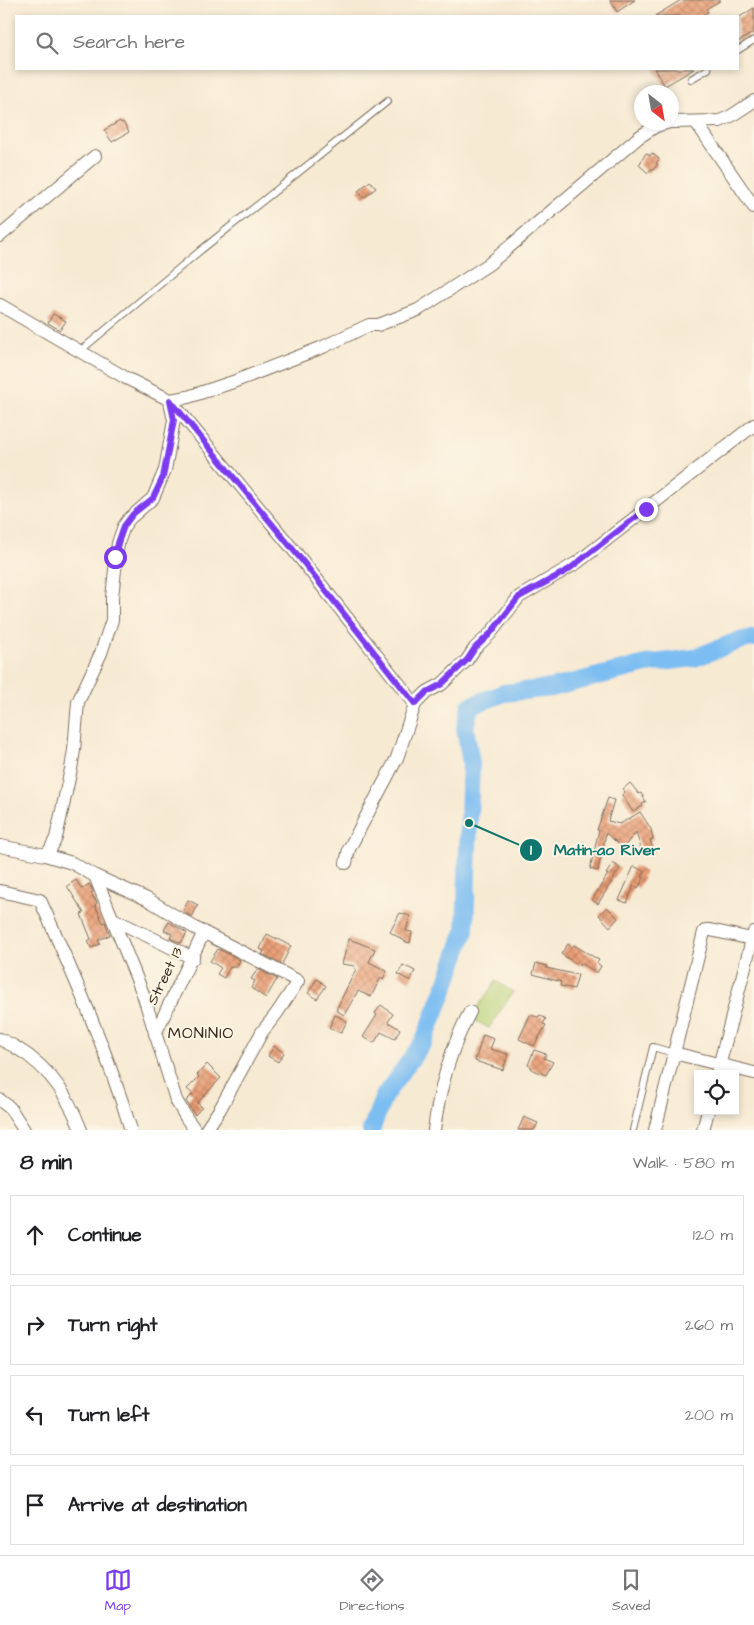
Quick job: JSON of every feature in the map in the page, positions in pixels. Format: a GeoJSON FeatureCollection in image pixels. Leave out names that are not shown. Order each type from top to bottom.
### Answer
{"type":"FeatureCollection","features":[{"type":"Feature","properties":{"kind":"street"},"geometry":{"type":"LineString","coordinates":[[679,122],[720,121],[732,116],[754,101]]}},
{"type":"Feature","properties":{"kind":"street"},"geometry":{"type":"LineString","coordinates":[[696,122],[754,207]]}},
{"type":"Feature","properties":{"kind":"street"},"geometry":{"type":"LineString","coordinates":[[170,400],[188,397],[233,382],[323,347],[369,325],[378,325],[418,310],[489,264],[639,137],[650,130]]}},
{"type":"Feature","properties":{"kind":"street"},"geometry":{"type":"LineString","coordinates":[[0,236],[95,156]]}},
{"type":"Feature","properties":{"kind":"street"},"geometry":{"type":"LineString","coordinates":[[0,305],[126,378],[170,400],[300,558],[415,704]]}},
{"type":"Feature","properties":{"kind":"street"},"geometry":{"type":"LineString","coordinates":[[44,855],[50,850],[56,838],[71,769],[78,702],[101,653],[112,620],[112,597],[118,543],[124,526],[129,519],[153,498],[165,470],[174,420],[170,400]]}},
{"type":"Feature","properties":{"kind":"street"},"geometry":{"type":"LineString","coordinates":[[346,863],[348,849],[396,758],[415,704],[427,692],[442,684],[467,660],[519,597],[568,570],[754,425]]}},
{"type":"Feature","properties":{"kind":"street"},"geometry":{"type":"LineString","coordinates":[[0,846],[67,861],[95,876],[147,899],[204,932],[298,981],[262,1032],[220,1109],[206,1130]]}},
{"type":"Feature","properties":{"kind":"street"},"geometry":{"type":"LineString","coordinates":[[95,876],[143,994],[176,1100],[186,1120],[195,1130]]}},
{"type":"Feature","properties":{"kind":"street"},"geometry":{"type":"LineString","coordinates":[[0,892],[40,900],[96,1029],[121,1098],[130,1130]]}},
{"type":"Feature","properties":{"kind":"street"},"geometry":{"type":"LineString","coordinates":[[113,919],[193,958]]}},
{"type":"Feature","properties":{"kind":"street"},"geometry":{"type":"LineString","coordinates":[[655,1130],[706,930],[753,936],[719,1069]]}},
{"type":"Feature","properties":{"kind":"street","name":"Street 13"},"geometry":{"type":"LineString","coordinates":[[155,1034],[204,932]]}},
{"type":"Feature","properties":{"kind":"street"},"geometry":{"type":"LineString","coordinates":[[434,1130],[451,1057],[458,1036],[470,1012]]}},
{"type":"Feature","properties":{"kind":"street"},"geometry":{"type":"LineString","coordinates":[[0,1039],[21,1049],[43,1067],[60,1088],[81,1130]]}},
{"type":"Feature","properties":{"kind":"street"},"geometry":{"type":"LineString","coordinates":[[674,1053],[719,1069],[754,1073]]}},
{"type":"Feature","properties":{"kind":"street"},"geometry":{"type":"LineString","coordinates":[[0,1100],[10,1108],[24,1130]]}},
{"type":"Feature","properties":{"kind":"street"},"geometry":{"type":"LineString","coordinates":[[703,1130],[707,1115]]}},
{"type":"Feature","properties":{"kind":"lane"},"geometry":{"type":"LineString","coordinates":[[739,49],[754,40]]}},
{"type":"Feature","properties":{"kind":"lane"},"geometry":{"type":"LineString","coordinates":[[691,79],[706,70]]}},
{"type":"Feature","properties":{"kind":"lane"},"geometry":{"type":"LineString","coordinates":[[80,351],[201,250],[388,101]]}},
{"type":"Feature","properties":{"kind":"lane"},"geometry":{"type":"LineString","coordinates":[[633,1130],[653,1047],[674,1053]]}},
{"type":"Feature","properties":{"kind":"green space"},"geometry":{"type":"Polygon","coordinates":[[[496,981],[513,992],[489,1028],[470,1018],[496,981]]]}},
{"type":"Feature","properties":{"kind":"building"},"geometry":{"type":"Polygon","coordinates":[[[610,0],[635,0],[617,12],[610,0]]]}},
{"type":"Feature","properties":{"kind":"building"},"geometry":{"type":"Polygon","coordinates":[[[681,0],[721,0],[706,9],[708,12],[703,15],[657,15],[681,0]]]}},
{"type":"Feature","properties":{"kind":"building"},"geometry":{"type":"Polygon","coordinates":[[[754,8],[754,32],[739,41],[739,17],[754,8]]]}},
{"type":"Feature","properties":{"kind":"building"},"geometry":{"type":"Polygon","coordinates":[[[655,70],[692,70],[664,85],[655,70]]]}},
{"type":"Feature","properties":{"kind":"building"},"geometry":{"type":"Polygon","coordinates":[[[120,121],[121,123],[123,122],[129,132],[112,142],[104,130],[120,121]]]}},
{"type":"Feature","properties":{"kind":"building"},"geometry":{"type":"Polygon","coordinates":[[[646,153],[650,156],[652,153],[659,159],[656,163],[658,164],[648,173],[639,165],[646,153]]]}},
{"type":"Feature","properties":{"kind":"building"},"geometry":{"type":"Polygon","coordinates":[[[370,181],[376,188],[364,198],[358,191],[370,181]]]}},
{"type":"Feature","properties":{"kind":"building"},"geometry":{"type":"Polygon","coordinates":[[[53,314],[66,321],[60,330],[48,323],[53,314]]]}},
{"type":"Feature","properties":{"kind":"building"},"geometry":{"type":"Polygon","coordinates":[[[630,783],[639,794],[641,793],[646,802],[633,812],[622,795],[625,792],[623,789],[630,783]]]}},
{"type":"Feature","properties":{"kind":"building"},"geometry":{"type":"Polygon","coordinates":[[[608,798],[614,800],[608,821],[620,824],[640,812],[651,829],[653,839],[650,840],[654,852],[643,855],[636,832],[623,848],[606,833],[598,871],[590,869],[599,830],[597,830],[608,798]]]}},
{"type":"Feature","properties":{"kind":"building"},"geometry":{"type":"Polygon","coordinates":[[[613,863],[620,868],[598,904],[592,900],[613,863]]]}},
{"type":"Feature","properties":{"kind":"building"},"geometry":{"type":"Polygon","coordinates":[[[634,866],[645,872],[642,877],[644,878],[638,888],[634,885],[627,903],[619,900],[634,866]]]}},
{"type":"Feature","properties":{"kind":"building"},"geometry":{"type":"Polygon","coordinates":[[[76,880],[82,889],[89,884],[91,887],[93,892],[91,893],[97,903],[95,905],[110,935],[98,940],[100,944],[91,948],[88,941],[91,939],[81,914],[84,913],[67,886],[76,880]]]}},
{"type":"Feature","properties":{"kind":"building"},"geometry":{"type":"Polygon","coordinates":[[[188,900],[198,905],[192,917],[183,911],[188,900]]]}},
{"type":"Feature","properties":{"kind":"building"},"geometry":{"type":"Polygon","coordinates":[[[607,907],[618,918],[610,927],[599,915],[607,907]]]}},
{"type":"Feature","properties":{"kind":"building"},"geometry":{"type":"Polygon","coordinates":[[[400,913],[410,916],[406,931],[412,932],[410,943],[390,932],[400,913]]]}},
{"type":"Feature","properties":{"kind":"building"},"geometry":{"type":"Polygon","coordinates":[[[169,922],[187,933],[181,943],[170,938],[172,934],[164,930],[169,922]]]}},
{"type":"Feature","properties":{"kind":"building"},"geometry":{"type":"Polygon","coordinates":[[[267,934],[291,946],[282,964],[262,954],[264,951],[260,949],[267,934]]]}},
{"type":"Feature","properties":{"kind":"building"},"geometry":{"type":"Polygon","coordinates":[[[349,939],[375,949],[369,962],[387,971],[383,979],[381,977],[371,997],[358,991],[344,1015],[336,1010],[356,969],[354,968],[355,966],[342,964],[349,939]]]}},
{"type":"Feature","properties":{"kind":"building"},"geometry":{"type":"Polygon","coordinates":[[[568,944],[572,947],[574,945],[599,960],[597,963],[601,966],[597,973],[581,963],[580,966],[561,954],[568,944]]]}},
{"type":"Feature","properties":{"kind":"building"},"geometry":{"type":"Polygon","coordinates":[[[218,949],[240,960],[236,968],[230,967],[224,978],[217,974],[221,968],[210,961],[218,949]]]}},
{"type":"Feature","properties":{"kind":"building"},"geometry":{"type":"Polygon","coordinates":[[[536,963],[547,966],[546,968],[578,975],[574,989],[560,986],[561,982],[533,974],[536,963]]]}},
{"type":"Feature","properties":{"kind":"building"},"geometry":{"type":"Polygon","coordinates":[[[403,965],[415,971],[410,981],[398,974],[403,965]]]}},
{"type":"Feature","properties":{"kind":"building"},"geometry":{"type":"Polygon","coordinates":[[[258,969],[277,979],[266,998],[251,988],[255,981],[251,979],[258,969]]]}},
{"type":"Feature","properties":{"kind":"building"},"geometry":{"type":"Polygon","coordinates":[[[317,979],[326,986],[317,999],[308,993],[317,979]]]}},
{"type":"Feature","properties":{"kind":"building"},"geometry":{"type":"Polygon","coordinates":[[[381,1005],[393,1014],[388,1022],[400,1029],[395,1039],[381,1032],[374,1043],[363,1037],[381,1005]]]}},
{"type":"Feature","properties":{"kind":"building"},"geometry":{"type":"Polygon","coordinates":[[[335,1015],[347,1021],[341,1033],[329,1028],[335,1015]]]}},
{"type":"Feature","properties":{"kind":"building"},"geometry":{"type":"Polygon","coordinates":[[[530,1015],[538,1017],[540,1015],[546,1019],[543,1024],[546,1025],[534,1046],[519,1039],[530,1015]]]}},
{"type":"Feature","properties":{"kind":"building"},"geometry":{"type":"Polygon","coordinates":[[[483,1035],[494,1039],[490,1049],[508,1054],[503,1070],[475,1061],[483,1035]]]}},
{"type":"Feature","properties":{"kind":"building"},"geometry":{"type":"Polygon","coordinates":[[[274,1046],[284,1053],[278,1062],[268,1056],[274,1046]]]}},
{"type":"Feature","properties":{"kind":"building"},"geometry":{"type":"Polygon","coordinates":[[[534,1050],[546,1054],[544,1058],[553,1062],[546,1075],[531,1069],[532,1067],[528,1065],[534,1050]]]}},
{"type":"Feature","properties":{"kind":"building"},"geometry":{"type":"Polygon","coordinates":[[[207,1064],[221,1078],[197,1103],[202,1107],[195,1115],[186,1101],[193,1094],[187,1089],[199,1077],[197,1075],[207,1064]]]}},
{"type":"Feature","properties":{"kind":"building"},"geometry":{"type":"Polygon","coordinates":[[[524,1117],[538,1123],[534,1130],[518,1130],[524,1117]]]}},
{"type":"Feature","properties":{"kind":"waterway"},"geometry":{"type":"LineString","coordinates":[[371,1130],[384,1096],[424,1041],[465,931],[471,763],[465,728],[470,706],[504,693],[551,688],[646,664],[694,658],[738,641],[754,638]]}},
{"type":"Feature","properties":{"kind":"place","name":"Matin-ao River"},"geometry":{"type":"Point","coordinates":[469,823]}},
{"type":"Feature","properties":{"kind":"district","name":"MONINIO"},"geometry":{"type":"Point","coordinates":[201,1033]}},
{"type":"Feature","properties":{"kind":"route"},"geometry":{"type":"LineString","coordinates":[[115,557],[124,526],[133,514],[153,498],[163,477],[174,420],[170,400],[300,558],[415,704],[427,692],[442,684],[467,660],[519,597],[568,570],[646,509]]}}]}
